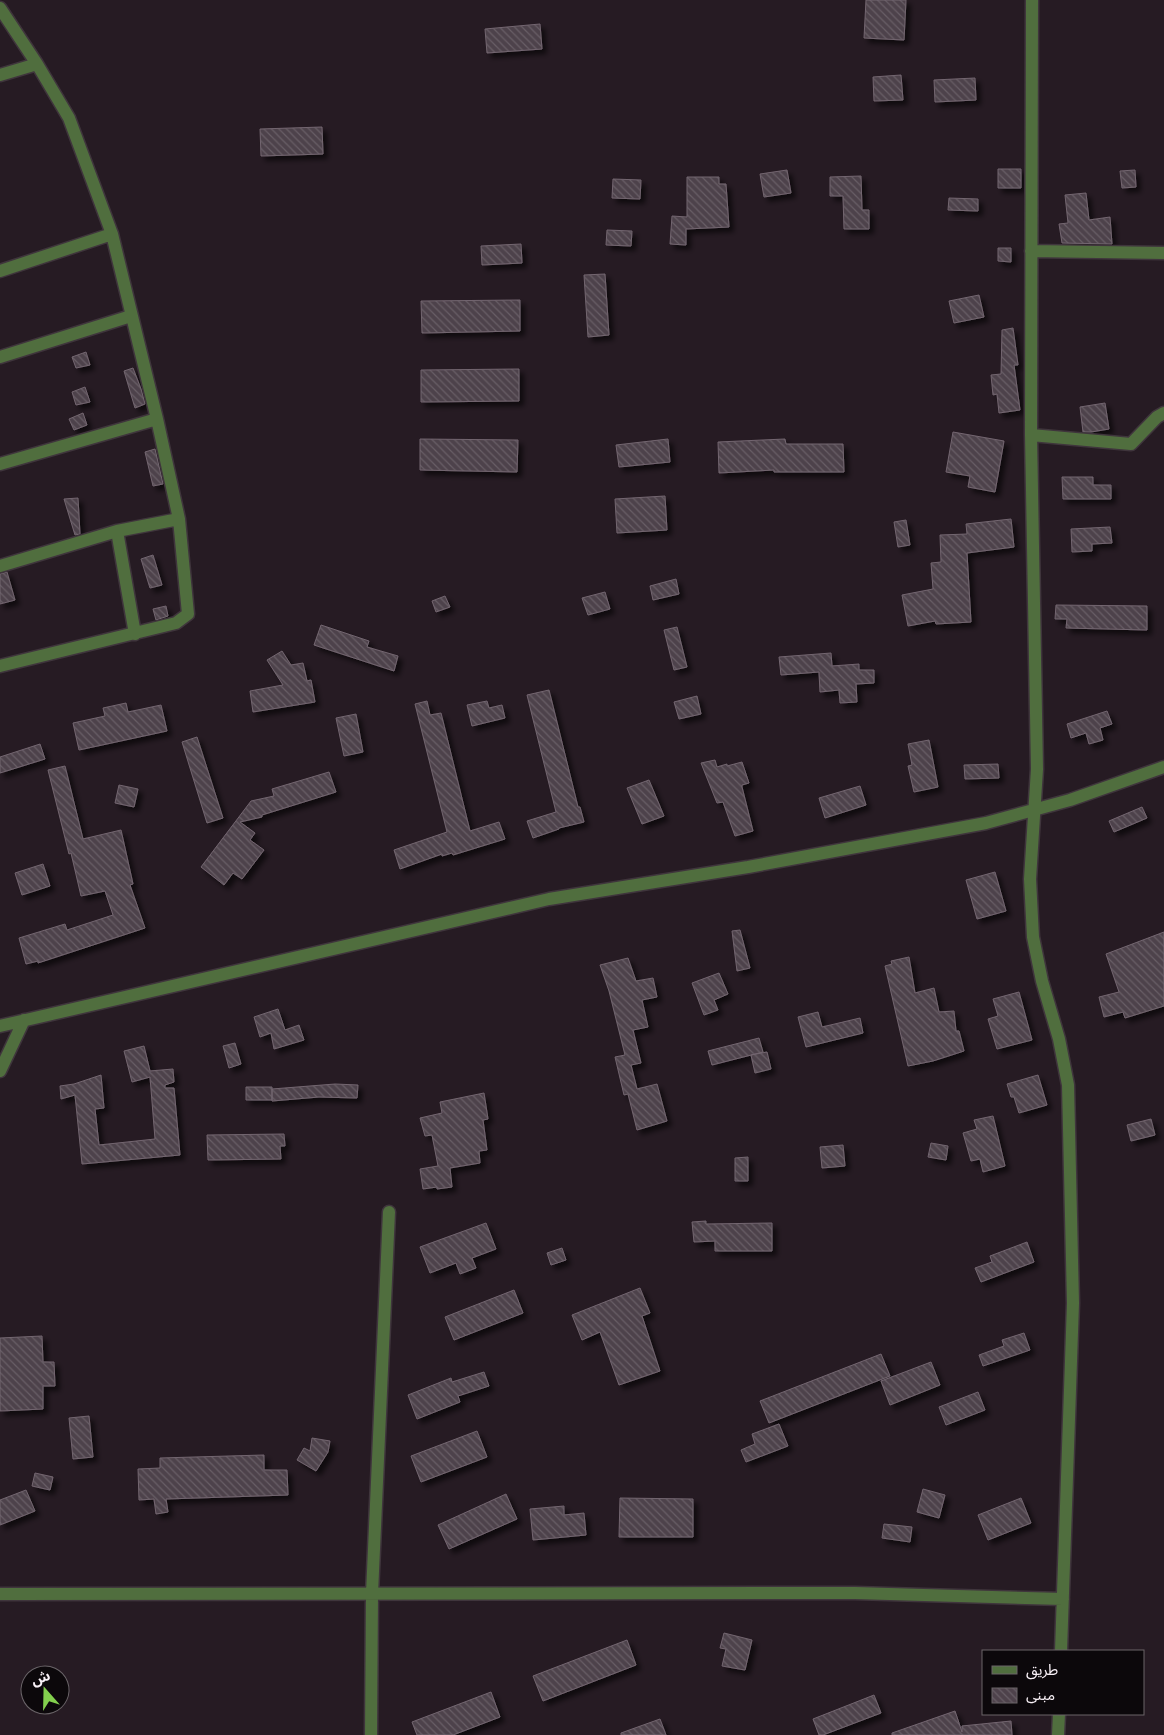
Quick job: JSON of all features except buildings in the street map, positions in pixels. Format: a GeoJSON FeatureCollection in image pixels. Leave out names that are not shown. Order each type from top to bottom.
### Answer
{"type":"FeatureCollection","features":[{"type":"Feature","properties":{"kind":"street"},"geometry":{"type":"LineString","coordinates":[[1032,0],[1031,435],[1037,769],[1030,879],[1033,936],[1042,981],[1059,1039],[1068,1085],[1073,1304],[1061,1650]]}},
{"type":"Feature","properties":{"kind":"street"},"geometry":{"type":"LineString","coordinates":[[0,8],[37,64],[69,118],[112,234],[179,519],[188,614],[176,623],[0,666]]}},
{"type":"Feature","properties":{"kind":"street"},"geometry":{"type":"LineString","coordinates":[[0,74],[37,64]]}},
{"type":"Feature","properties":{"kind":"street"},"geometry":{"type":"LineString","coordinates":[[0,271],[112,234]]}},
{"type":"Feature","properties":{"kind":"street"},"geometry":{"type":"LineString","coordinates":[[1032,251],[1164,253]]}},
{"type":"Feature","properties":{"kind":"street"},"geometry":{"type":"LineString","coordinates":[[0,357],[131,316]]}},
{"type":"Feature","properties":{"kind":"street"},"geometry":{"type":"LineString","coordinates":[[1031,435],[1131,444],[1157,417],[1164,413]]}},
{"type":"Feature","properties":{"kind":"street"},"geometry":{"type":"LineString","coordinates":[[0,464],[157,419]]}},
{"type":"Feature","properties":{"kind":"street"},"geometry":{"type":"LineString","coordinates":[[0,566],[117,531],[179,519]]}},
{"type":"Feature","properties":{"kind":"street"},"geometry":{"type":"LineString","coordinates":[[117,531],[135,634]]}},
{"type":"Feature","properties":{"kind":"street"},"geometry":{"type":"LineString","coordinates":[[0,1026],[549,899],[748,867],[986,823],[1070,800],[1164,767]]}},
{"type":"Feature","properties":{"kind":"street"},"geometry":{"type":"LineString","coordinates":[[0,1071],[24,1020]]}},
{"type":"Feature","properties":{"kind":"street"},"geometry":{"type":"LineString","coordinates":[[371,1735],[372,1594],[388,1212]]}},
{"type":"Feature","properties":{"kind":"street"},"geometry":{"type":"LineString","coordinates":[[0,1594],[855,1593],[1063,1599]]}},
{"type":"Feature","properties":{"kind":"street"},"geometry":{"type":"LineString","coordinates":[[1058,1735],[1059,1715]]}}]}
